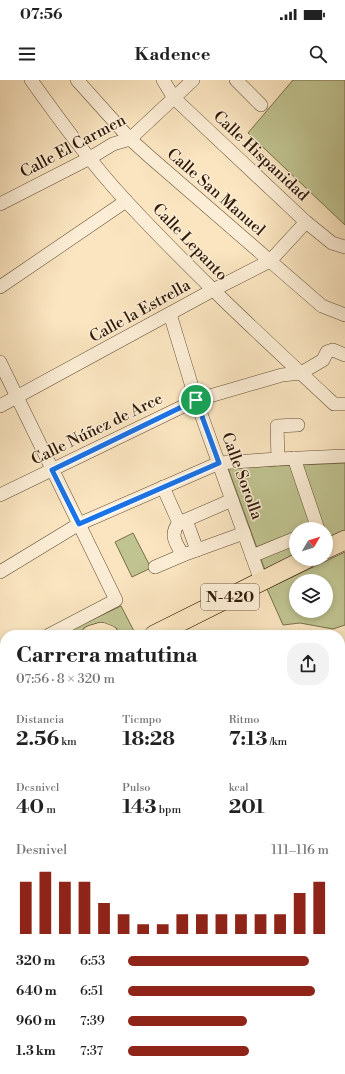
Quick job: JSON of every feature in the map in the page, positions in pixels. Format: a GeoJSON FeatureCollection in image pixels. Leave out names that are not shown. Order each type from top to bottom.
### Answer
{"type":"FeatureCollection","features":[{"type":"Feature","properties":{"kind":"highway"},"geometry":{"type":"LineString","coordinates":[[333,546],[345,540]]}},
{"type":"Feature","properties":{"kind":"highway","name":"N-420"},"geometry":{"type":"LineString","coordinates":[[164,630],[292,566]]}},
{"type":"Feature","properties":{"kind":"street","name":"Calle Lepanto"},"geometry":{"type":"LineString","coordinates":[[31,80],[90,158],[126,201],[213,290],[334,404],[345,404]]}},
{"type":"Feature","properties":{"kind":"street","name":"Calle San Manuel"},"geometry":{"type":"LineString","coordinates":[[77,80],[130,139],[322,306],[345,315]]}},
{"type":"Feature","properties":{"kind":"street","name":"Calle Hispanidad"},"geometry":{"type":"LineString","coordinates":[[164,80],[174,98],[306,222],[332,243],[345,247]]}},
{"type":"Feature","properties":{"kind":"street","name":"Calle El Carmen"},"geometry":{"type":"LineString","coordinates":[[0,204],[90,158],[113,144],[130,139],[193,80]]}},
{"type":"Feature","properties":{"kind":"street"},"geometry":{"type":"LineString","coordinates":[[236,80],[261,105]]}},
{"type":"Feature","properties":{"kind":"street"},"geometry":{"type":"LineString","coordinates":[[0,287],[126,201]]}},
{"type":"Feature","properties":{"kind":"street","name":"Calle la Estrella"},"geometry":{"type":"LineString","coordinates":[[0,406],[213,290],[270,261],[306,222]]}},
{"type":"Feature","properties":{"kind":"street","name":"Calle Sorolla"},"geometry":{"type":"LineString","coordinates":[[170,314],[196,400],[261,581]]}},
{"type":"Feature","properties":{"kind":"street"},"geometry":{"type":"LineString","coordinates":[[302,373],[323,360],[327,352],[333,350],[345,355]]}},
{"type":"Feature","properties":{"kind":"street"},"geometry":{"type":"LineString","coordinates":[[0,362],[116,600],[94,630]]}},
{"type":"Feature","properties":{"kind":"street","name":"Calle Núñez de Arce"},"geometry":{"type":"LineString","coordinates":[[0,495],[196,400],[282,375],[302,373]]}},
{"type":"Feature","properties":{"kind":"street"},"geometry":{"type":"LineString","coordinates":[[278,459],[273,426],[298,424]]}},
{"type":"Feature","properties":{"kind":"street"},"geometry":{"type":"LineString","coordinates":[[0,572],[79,524],[219,463],[345,456]]}},
{"type":"Feature","properties":{"kind":"street"},"geometry":{"type":"LineString","coordinates":[[294,458],[316,522]]}},
{"type":"Feature","properties":{"kind":"street"},"geometry":{"type":"LineString","coordinates":[[163,487],[183,521],[197,550]]}},
{"type":"Feature","properties":{"kind":"street"},"geometry":{"type":"LineString","coordinates":[[183,555],[174,535],[174,528],[183,521],[232,500]]}},
{"type":"Feature","properties":{"kind":"street"},"geometry":{"type":"LineString","coordinates":[[155,567],[183,555],[244,533]]}},
{"type":"Feature","properties":{"kind":"street"},"geometry":{"type":"LineString","coordinates":[[252,556],[289,541]]}},
{"type":"Feature","properties":{"kind":"green space"},"geometry":{"type":"Polygon","coordinates":[[[293,80],[345,80],[345,225],[248,133],[293,80]]]}},
{"type":"Feature","properties":{"kind":"green space"},"geometry":{"type":"Polygon","coordinates":[[[345,463],[345,533],[333,539],[333,522],[289,522],[289,562],[266,573],[228,468],[345,463]]]}},
{"type":"Feature","properties":{"kind":"green space"},"geometry":{"type":"Polygon","coordinates":[[[133,533],[151,568],[132,577],[115,542],[133,533]]]}},
{"type":"Feature","properties":{"kind":"green space"},"geometry":{"type":"Polygon","coordinates":[[[345,552],[345,625],[333,629],[300,623],[283,625],[267,589],[289,579],[289,618],[333,618],[333,574],[299,574],[315,566],[333,566],[333,558],[345,552]]]}},
{"type":"Feature","properties":{"kind":"green space"},"geometry":{"type":"Polygon","coordinates":[[[121,606],[133,630],[71,630],[121,606]]]}},
{"type":"Feature","properties":{"kind":"route"},"geometry":{"type":"LineString","coordinates":[[196,400],[219,463],[79,524],[52,470],[196,400]]}}]}
